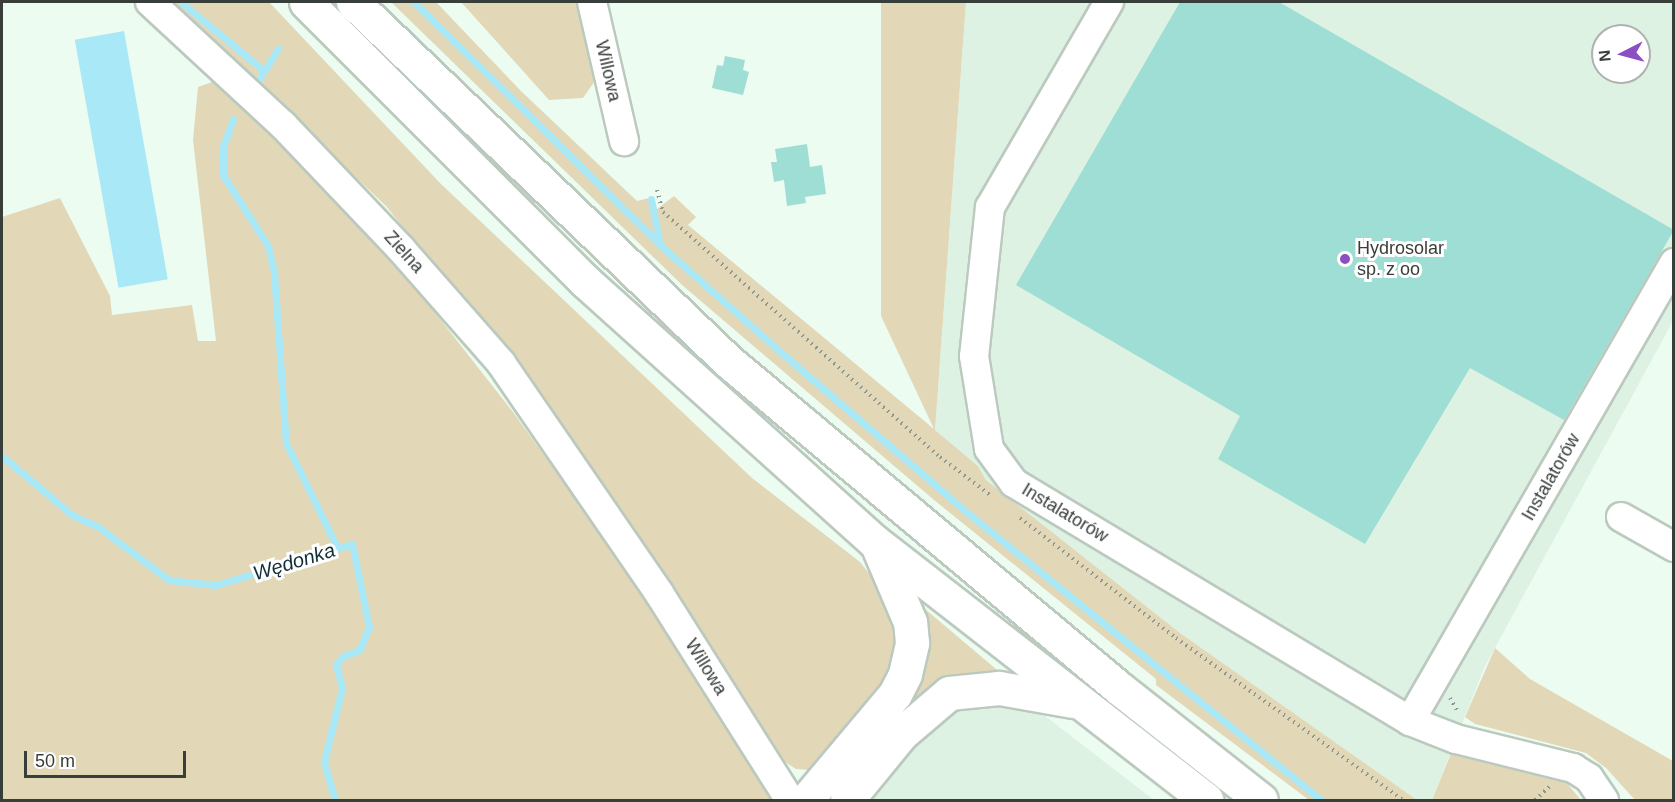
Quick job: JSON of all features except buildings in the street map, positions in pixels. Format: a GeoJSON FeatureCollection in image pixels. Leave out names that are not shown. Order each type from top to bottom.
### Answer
{"type":"FeatureCollection","features":[{"type":"Feature","properties":{"kind":"highway"},"geometry":{"type":"LineString","coordinates":[[306,2],[585,281],[875,542],[1206,801]]}},
{"type":"Feature","properties":{"kind":"highway"},"geometry":{"type":"LineString","coordinates":[[353,2],[728,361],[1120,689],[1261,801]]}},
{"type":"Feature","properties":{"kind":"highway"},"geometry":{"type":"LineString","coordinates":[[806,801],[895,694],[905,674],[912,643],[910,622],[875,542]]}},
{"type":"Feature","properties":{"kind":"highway"},"geometry":{"type":"LineString","coordinates":[[847,801],[901,734],[949,693],[999,688],[1077,702]]}},
{"type":"Feature","properties":{"kind":"street","name":"Zielna"},"geometry":{"type":"LineString","coordinates":[[150,2],[283,125],[401,249],[501,363],[620,535]]}},
{"type":"Feature","properties":{"kind":"street","name":"Willowa"},"geometry":{"type":"LineString","coordinates":[[592,2],[624,141]]}},
{"type":"Feature","properties":{"kind":"street","name":"Instalatorów"},"geometry":{"type":"LineString","coordinates":[[1109,2],[990,207],[974,356],[989,449],[1014,483],[1410,721],[1456,739],[1574,768],[1589,778],[1604,801]]}},
{"type":"Feature","properties":{"kind":"street","name":"Instalatorów"},"geometry":{"type":"LineString","coordinates":[[1410,721],[1674,263]]}},
{"type":"Feature","properties":{"kind":"street"},"geometry":{"type":"LineString","coordinates":[[1621,517],[1674,547]]}},
{"type":"Feature","properties":{"kind":"street","name":"Willowa"},"geometry":{"type":"LineString","coordinates":[[620,535],[790,801]]}},
{"type":"Feature","properties":{"kind":"path"},"geometry":{"type":"LineString","coordinates":[[1534,801],[1551,786],[1553,777]]}},
{"type":"Feature","properties":{"kind":"shaded area"},"geometry":{"type":"Polygon","coordinates":[[[171,2],[269,2],[441,184],[752,478],[860,562],[890,600],[900,654],[866,718],[811,770],[796,769],[777,757],[528,384],[386,206],[171,2]]]}},
{"type":"Feature","properties":{"kind":"shaded area"},"geometry":{"type":"Polygon","coordinates":[[[391,2],[436,2],[521,91],[637,201],[653,197],[657,209],[674,196],[696,217],[688,225],[934,429],[881,316],[881,2],[966,2],[935,430],[978,466],[986,480],[1180,633],[1417,800],[1309,800],[1156,685],[1156,679],[934,500],[682,285],[391,2]]]}},
{"type":"Feature","properties":{"kind":"shaded area"},"geometry":{"type":"Polygon","coordinates":[[[461,2],[584,2],[599,75],[583,98],[549,100],[461,2]]]}},
{"type":"Feature","properties":{"kind":"shaded area"},"geometry":{"type":"Polygon","coordinates":[[[966,2],[1673,2],[1673,321],[1484,668],[1432,800],[1417,800],[1180,633],[986,480],[978,466],[935,430],[966,2]]]}},
{"type":"Feature","properties":{"kind":"shaded area"},"geometry":{"type":"Polygon","coordinates":[[[215,81],[318,181],[411,282],[513,412],[667,627],[771,800],[2,800],[2,217],[60,198],[110,296],[112,315],[192,305],[198,341],[216,341],[193,140],[198,87],[215,81]]]}},
{"type":"Feature","properties":{"kind":"shaded area"},"geometry":{"type":"Polygon","coordinates":[[[912,598],[1009,680],[984,678],[833,800],[823,800],[899,701],[912,598]]]}},
{"type":"Feature","properties":{"kind":"shaded area"},"geometry":{"type":"Polygon","coordinates":[[[1495,648],[1530,679],[1673,761],[1673,800],[1635,800],[1606,768],[1586,753],[1475,724],[1465,717],[1495,648]]]}},
{"type":"Feature","properties":{"kind":"shaded area"},"geometry":{"type":"Polygon","coordinates":[[[996,696],[1036,709],[1154,800],[859,800],[952,702],[996,696]]]}},
{"type":"Feature","properties":{"kind":"shaded area"},"geometry":{"type":"Polygon","coordinates":[[[1452,751],[1566,782],[1581,800],[1432,800],[1452,751]]]}},
{"type":"Feature","properties":{"kind":"water"},"geometry":{"type":"Polygon","coordinates":[[[124,31],[168,279],[119,288],[75,40],[124,31]]]}},
{"type":"Feature","properties":{"kind":"waterway"},"geometry":{"type":"LineString","coordinates":[[181,2],[264,71]]}},
{"type":"Feature","properties":{"kind":"waterway"},"geometry":{"type":"LineString","coordinates":[[414,2],[660,245],[784,355],[969,514],[1321,800]]}},
{"type":"Feature","properties":{"kind":"waterway"},"geometry":{"type":"LineString","coordinates":[[259,79],[278,48]]}},
{"type":"Feature","properties":{"kind":"waterway"},"geometry":{"type":"LineString","coordinates":[[233,119],[223,147],[223,175],[268,246],[274,273],[286,443],[337,547]]}},
{"type":"Feature","properties":{"kind":"waterway"},"geometry":{"type":"LineString","coordinates":[[651,199],[660,245]]}},
{"type":"Feature","properties":{"kind":"waterway","name":"Wędonka"},"geometry":{"type":"LineString","coordinates":[[2,456],[72,515],[97,526],[169,580],[216,585],[352,544],[369,627],[359,650],[343,656],[336,665],[342,688],[324,762],[335,800]]}},
{"type":"Feature","properties":{"kind":"place","name":"Hydrosolar sp. z oo"},"geometry":{"type":"Point","coordinates":[1345,259]}}]}
